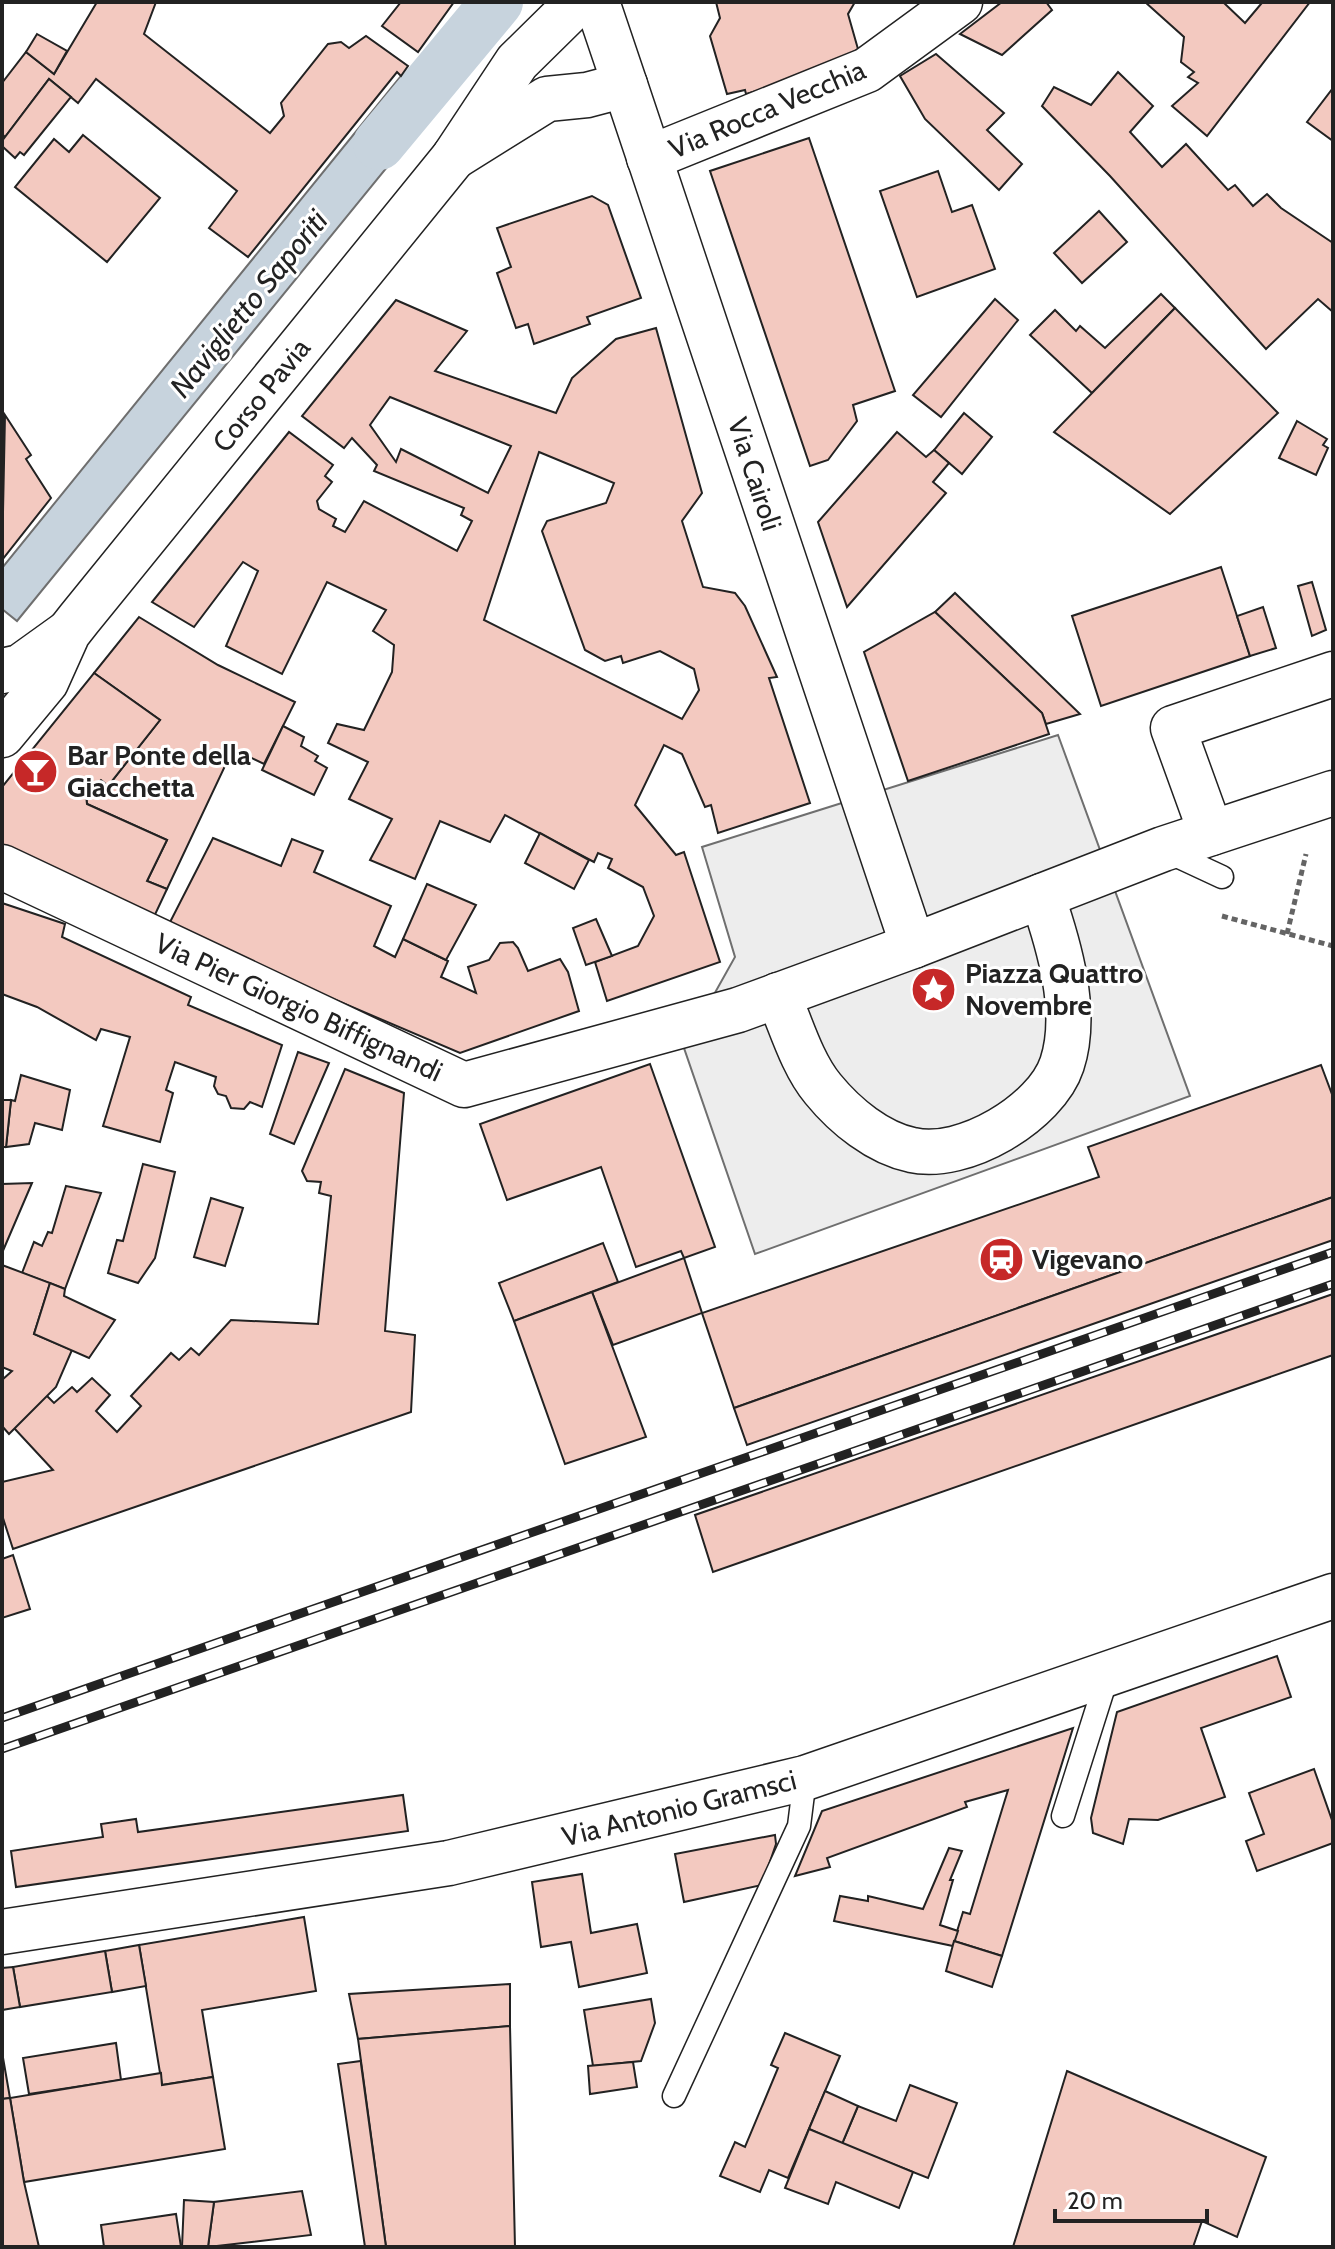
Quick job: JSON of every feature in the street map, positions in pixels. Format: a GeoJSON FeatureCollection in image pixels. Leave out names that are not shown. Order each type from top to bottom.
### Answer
{"type":"FeatureCollection","features":[{"type":"Feature","properties":{"kind":"street","name":"Corso Pavia"},"geometry":{"type":"LineString","coordinates":[[2,735],[46,682],[68,633],[454,157],[517,62],[578,2]]}},
{"type":"Feature","properties":{"kind":"street","name":"Via Cairoli"},"geometry":{"type":"LineString","coordinates":[[597,2],[913,946]]}},
{"type":"Feature","properties":{"kind":"street","name":"Via Rocca Vecchia"},"geometry":{"type":"LineString","coordinates":[[649,158],[867,70],[960,2]]}},
{"type":"Feature","properties":{"kind":"street","name":"Corso Pavia"},"geometry":{"type":"LineString","coordinates":[[454,157],[547,99],[587,95],[625,85]]}},
{"type":"Feature","properties":{"kind":"street","name":"Corso Pavia"},"geometry":{"type":"LineString","coordinates":[[2,671],[20,667],[68,633]]}},
{"type":"Feature","properties":{"kind":"street"},"geometry":{"type":"LineString","coordinates":[[1211,833],[1173,728],[1333,674]]}},
{"type":"Feature","properties":{"kind":"street","name":"Via Pier Giorgio Biffignandi"},"geometry":{"type":"LineString","coordinates":[[2,867],[464,1085],[778,995],[1163,849],[1333,793]]}},
{"type":"Feature","properties":{"kind":"street"},"geometry":{"type":"LineString","coordinates":[[778,995],[821,1087],[872,1133],[914,1151],[949,1149],[987,1138],[1021,1117],[1062,1066],[1068,1028],[1064,981],[1054,929],[1042,896]]}},
{"type":"Feature","properties":{"kind":"street","name":"Via Antonio Gramsci"},"geometry":{"type":"LineString","coordinates":[[2,1932],[449,1863],[805,1778],[1333,1596]]}},
{"type":"Feature","properties":{"kind":"lane"},"geometry":{"type":"LineString","coordinates":[[1163,849],[1222,877]]}},
{"type":"Feature","properties":{"kind":"lane"},"geometry":{"type":"LineString","coordinates":[[1063,1816],[1108,1673]]}},
{"type":"Feature","properties":{"kind":"lane"},"geometry":{"type":"LineString","coordinates":[[674,2096],[799,1826],[805,1778]]}},
{"type":"Feature","properties":{"kind":"path"},"geometry":{"type":"LineString","coordinates":[[1287,934],[1306,851],[1320,847]]}},
{"type":"Feature","properties":{"kind":"shaded area","name":"Piazza Quattro Novembre"},"geometry":{"type":"Polygon","coordinates":[[[1058,735],[1190,1096],[755,1254],[684,1048],[735,957],[702,847],[1058,735]]]}},
{"type":"Feature","properties":{"kind":"water"},"geometry":{"type":"Polygon","coordinates":[[[478,2],[518,2],[466,72],[434,57],[478,2]]]}},
{"type":"Feature","properties":{"kind":"water"},"geometry":{"type":"Polygon","coordinates":[[[401,76],[415,81],[441,101],[17,621],[2,609],[2,568],[401,76]]]}},
{"type":"Feature","properties":{"kind":"building"},"geometry":{"type":"Polygon","coordinates":[[[97,2],[156,2],[144,34],[270,133],[284,116],[281,103],[328,44],[341,42],[349,48],[366,36],[408,66],[401,76],[397,72],[248,257],[209,228],[237,191],[96,79],[78,103],[49,79],[5,137],[2,134],[2,83],[26,52],[54,74],[97,2]]]}},
{"type":"Feature","properties":{"kind":"building"},"geometry":{"type":"Polygon","coordinates":[[[401,2],[454,2],[418,52],[382,26],[401,2]]]}},
{"type":"Feature","properties":{"kind":"building"},"geometry":{"type":"Polygon","coordinates":[[[716,2],[855,2],[848,14],[858,49],[825,71],[746,94],[745,90],[727,94],[710,36],[720,18],[716,2]]]}},
{"type":"Feature","properties":{"kind":"building"},"geometry":{"type":"Polygon","coordinates":[[[1002,2],[1046,2],[1052,10],[1002,55],[960,34],[1002,2]]]}},
{"type":"Feature","properties":{"kind":"building"},"geometry":{"type":"Polygon","coordinates":[[[1145,2],[1223,2],[1245,23],[1261,4],[1259,2],[1310,2],[1207,136],[1172,106],[1198,83],[1188,77],[1194,72],[1181,62],[1184,37],[1145,2]]]}},
{"type":"Feature","properties":{"kind":"building"},"geometry":{"type":"Polygon","coordinates":[[[37,34],[67,51],[54,74],[26,52],[37,34]]]}},
{"type":"Feature","properties":{"kind":"building"},"geometry":{"type":"Polygon","coordinates":[[[936,54],[1004,113],[987,130],[1022,164],[999,190],[925,119],[900,76],[936,54]]]}},
{"type":"Feature","properties":{"kind":"building"},"geometry":{"type":"Polygon","coordinates":[[[1118,72],[1153,106],[1130,132],[1162,167],[1186,144],[1228,190],[1235,185],[1253,206],[1267,194],[1281,208],[1333,243],[1333,312],[1318,299],[1266,349],[1110,176],[1042,106],[1054,87],[1091,105],[1118,72]]]}},
{"type":"Feature","properties":{"kind":"building"},"geometry":{"type":"Polygon","coordinates":[[[49,79],[71,97],[24,155],[20,152],[15,158],[2,146],[2,141],[49,79]]]}},
{"type":"Feature","properties":{"kind":"building"},"geometry":{"type":"Polygon","coordinates":[[[1333,88],[1333,141],[1307,122],[1333,88]]]}},
{"type":"Feature","properties":{"kind":"building"},"geometry":{"type":"Polygon","coordinates":[[[83,135],[160,198],[107,262],[15,187],[54,139],[69,152],[83,135]]]}},
{"type":"Feature","properties":{"kind":"building"},"geometry":{"type":"Polygon","coordinates":[[[809,138],[895,391],[853,405],[857,421],[828,460],[810,466],[710,171],[809,138]]]}},
{"type":"Feature","properties":{"kind":"building"},"geometry":{"type":"Polygon","coordinates":[[[938,171],[952,212],[972,205],[995,269],[917,297],[880,191],[938,171]]]}},
{"type":"Feature","properties":{"kind":"building"},"geometry":{"type":"Polygon","coordinates":[[[592,196],[608,205],[641,298],[587,317],[590,324],[534,344],[528,324],[516,328],[497,273],[511,267],[497,228],[592,196]]]}},
{"type":"Feature","properties":{"kind":"building"},"geometry":{"type":"Polygon","coordinates":[[[1099,211],[1127,242],[1082,283],[1054,253],[1099,211]]]}},
{"type":"Feature","properties":{"kind":"building"},"geometry":{"type":"Polygon","coordinates":[[[1161,294],[1175,308],[1092,393],[1030,335],[1055,310],[1076,331],[1080,326],[1105,348],[1161,294]]]}},
{"type":"Feature","properties":{"kind":"building"},"geometry":{"type":"Polygon","coordinates":[[[995,299],[1018,320],[941,417],[913,395],[995,299]]]}},
{"type":"Feature","properties":{"kind":"building"},"geometry":{"type":"Polygon","coordinates":[[[396,300],[467,331],[435,371],[556,413],[572,378],[616,339],[656,328],[702,493],[682,521],[703,587],[735,593],[745,606],[777,677],[769,678],[810,803],[718,833],[711,805],[705,807],[682,754],[664,745],[635,805],[676,855],[684,852],[720,962],[607,1001],[595,962],[638,946],[654,916],[643,887],[608,868],[612,859],[598,853],[594,862],[505,815],[490,842],[440,821],[415,879],[370,860],[392,819],[349,799],[368,762],[328,743],[337,724],[364,730],[392,672],[394,645],[373,631],[386,610],[327,582],[282,674],[226,646],[258,571],[243,562],[194,627],[152,602],[289,432],[333,465],[325,476],[332,482],[317,501],[319,509],[336,519],[333,526],[345,532],[364,501],[457,551],[472,521],[461,515],[464,508],[374,471],[377,465],[352,438],[344,448],[302,416],[396,300]],[[390,397],[370,425],[396,462],[401,449],[488,493],[511,446],[390,397]],[[539,452],[484,620],[682,719],[699,690],[694,669],[660,651],[623,663],[621,656],[605,661],[585,650],[542,531],[547,521],[606,503],[614,483],[539,452]]]}},
{"type":"Feature","properties":{"kind":"building"},"geometry":{"type":"Polygon","coordinates":[[[1175,308],[1278,413],[1170,514],[1054,432],[1175,308]]]}},
{"type":"Feature","properties":{"kind":"building"},"geometry":{"type":"Polygon","coordinates":[[[964,413],[992,437],[962,474],[934,450],[964,413]]]}},
{"type":"Feature","properties":{"kind":"building"},"geometry":{"type":"Polygon","coordinates":[[[5,415],[31,455],[26,459],[51,498],[2,560],[5,415]]]}},
{"type":"Feature","properties":{"kind":"building"},"geometry":{"type":"Polygon","coordinates":[[[1297,421],[1327,439],[1323,445],[1328,448],[1316,475],[1279,458],[1297,421]]]}},
{"type":"Feature","properties":{"kind":"building"},"geometry":{"type":"Polygon","coordinates":[[[897,432],[926,457],[934,450],[949,463],[933,482],[946,493],[847,607],[818,522],[897,432]]]}},
{"type":"Feature","properties":{"kind":"building"},"geometry":{"type":"Polygon","coordinates":[[[1221,567],[1250,656],[1101,706],[1072,616],[1221,567]]]}},
{"type":"Feature","properties":{"kind":"building"},"geometry":{"type":"Polygon","coordinates":[[[1312,582],[1326,630],[1312,636],[1298,586],[1312,582]]]}},
{"type":"Feature","properties":{"kind":"building"},"geometry":{"type":"Polygon","coordinates":[[[955,593],[1080,714],[1046,724],[1042,713],[935,612],[955,593]]]}},
{"type":"Feature","properties":{"kind":"building"},"geometry":{"type":"Polygon","coordinates":[[[1263,607],[1276,648],[1250,656],[1237,616],[1263,607]]]}},
{"type":"Feature","properties":{"kind":"building"},"geometry":{"type":"Polygon","coordinates":[[[935,612],[1042,713],[1049,734],[908,781],[864,652],[935,612]]]}},
{"type":"Feature","properties":{"kind":"building"},"geometry":{"type":"Polygon","coordinates":[[[139,617],[218,665],[295,702],[264,764],[233,749],[167,889],[147,881],[167,840],[87,804],[86,795],[101,780],[108,786],[160,720],[94,673],[139,617]]]}},
{"type":"Feature","properties":{"kind":"building"},"geometry":{"type":"Polygon","coordinates":[[[94,673],[160,720],[108,786],[101,780],[86,795],[87,804],[167,840],[147,881],[167,889],[152,921],[2,855],[2,787],[94,673]]]}},
{"type":"Feature","properties":{"kind":"building"},"geometry":{"type":"Polygon","coordinates":[[[283,726],[304,737],[301,746],[318,756],[315,761],[327,768],[314,795],[262,770],[283,726]]]}},
{"type":"Feature","properties":{"kind":"building"},"geometry":{"type":"Polygon","coordinates":[[[540,833],[589,860],[574,889],[525,863],[540,833]]]}},
{"type":"Feature","properties":{"kind":"building"},"geometry":{"type":"Polygon","coordinates":[[[213,838],[281,866],[292,839],[323,851],[314,872],[391,906],[374,946],[395,957],[403,939],[448,961],[441,977],[476,993],[468,967],[489,960],[500,943],[513,942],[528,971],[560,959],[568,972],[579,1011],[460,1053],[167,928],[213,838]]]}},
{"type":"Feature","properties":{"kind":"building"},"geometry":{"type":"Polygon","coordinates":[[[427,884],[476,905],[446,960],[403,939],[427,884]]]}},
{"type":"Feature","properties":{"kind":"building"},"geometry":{"type":"Polygon","coordinates":[[[2,903],[65,924],[62,937],[191,997],[188,1005],[282,1045],[262,1107],[250,1102],[244,1109],[231,1108],[226,1096],[218,1094],[214,1086],[216,1077],[175,1062],[166,1090],[173,1093],[160,1142],[103,1126],[130,1037],[101,1029],[96,1040],[37,1007],[2,994],[2,903]]]}},
{"type":"Feature","properties":{"kind":"building"},"geometry":{"type":"Polygon","coordinates":[[[596,919],[612,956],[586,965],[573,928],[596,919]]]}},
{"type":"Feature","properties":{"kind":"building"},"geometry":{"type":"Polygon","coordinates":[[[298,1052],[329,1063],[294,1144],[270,1134],[298,1052]]]}},
{"type":"Feature","properties":{"kind":"building"},"geometry":{"type":"Polygon","coordinates":[[[650,1064],[715,1247],[684,1258],[681,1251],[636,1267],[601,1167],[507,1200],[480,1124],[650,1064]]]}},
{"type":"Feature","properties":{"kind":"building"},"geometry":{"type":"Polygon","coordinates":[[[1321,1065],[1333,1097],[1333,1197],[734,1408],[702,1313],[1099,1177],[1088,1147],[1321,1065]]]}},
{"type":"Feature","properties":{"kind":"building"},"geometry":{"type":"Polygon","coordinates":[[[345,1069],[404,1093],[385,1331],[415,1335],[411,1412],[13,1549],[2,1515],[2,1482],[53,1470],[14,1428],[46,1395],[54,1403],[72,1387],[77,1392],[92,1378],[110,1395],[96,1411],[117,1432],[141,1406],[131,1396],[171,1353],[179,1360],[191,1348],[199,1355],[231,1320],[318,1324],[331,1196],[319,1193],[321,1182],[307,1181],[302,1171],[345,1069]]]}},
{"type":"Feature","properties":{"kind":"building"},"geometry":{"type":"Polygon","coordinates":[[[21,1075],[70,1090],[62,1130],[35,1123],[29,1144],[6,1147],[11,1100],[15,1101],[21,1075]]]}},
{"type":"Feature","properties":{"kind":"building"},"geometry":{"type":"Polygon","coordinates":[[[2,1100],[11,1100],[6,1147],[2,1147],[2,1100]]]}},
{"type":"Feature","properties":{"kind":"building"},"geometry":{"type":"Polygon","coordinates":[[[143,1164],[175,1172],[155,1258],[138,1283],[108,1273],[117,1240],[123,1241],[143,1164]]]}},
{"type":"Feature","properties":{"kind":"building"},"geometry":{"type":"Polygon","coordinates":[[[32,1183],[2,1253],[2,1184],[32,1183]]]}},
{"type":"Feature","properties":{"kind":"building"},"geometry":{"type":"Polygon","coordinates":[[[66,1186],[101,1193],[65,1289],[22,1273],[34,1242],[42,1246],[48,1232],[52,1233],[66,1186]]]}},
{"type":"Feature","properties":{"kind":"building"},"geometry":{"type":"Polygon","coordinates":[[[1333,1197],[1333,1240],[747,1445],[734,1408],[1333,1197]]]}},
{"type":"Feature","properties":{"kind":"building"},"geometry":{"type":"Polygon","coordinates":[[[211,1198],[243,1208],[225,1266],[194,1257],[211,1198]]]}},
{"type":"Feature","properties":{"kind":"building"},"geometry":{"type":"Polygon","coordinates":[[[603,1243],[618,1282],[514,1321],[499,1283],[603,1243]]]}},
{"type":"Feature","properties":{"kind":"building"},"geometry":{"type":"Polygon","coordinates":[[[684,1258],[702,1313],[613,1345],[592,1292],[684,1258]]]}},
{"type":"Feature","properties":{"kind":"building"},"geometry":{"type":"Polygon","coordinates":[[[2,1265],[50,1283],[34,1334],[72,1350],[56,1387],[9,1434],[2,1426],[2,1380],[12,1371],[2,1367],[2,1265]]]}},
{"type":"Feature","properties":{"kind":"building"},"geometry":{"type":"Polygon","coordinates":[[[50,1283],[65,1289],[64,1296],[115,1320],[89,1358],[34,1334],[50,1283]]]}},
{"type":"Feature","properties":{"kind":"building"},"geometry":{"type":"Polygon","coordinates":[[[592,1292],[646,1437],[565,1464],[514,1321],[592,1292]]]}},
{"type":"Feature","properties":{"kind":"building"},"geometry":{"type":"Polygon","coordinates":[[[1333,1294],[1333,1355],[713,1572],[695,1515],[1333,1294]]]}},
{"type":"Feature","properties":{"kind":"building"},"geometry":{"type":"Polygon","coordinates":[[[13,1555],[30,1609],[2,1618],[2,1559],[13,1555]]]}},
{"type":"Feature","properties":{"kind":"building"},"geometry":{"type":"Polygon","coordinates":[[[1277,1656],[1291,1697],[1201,1728],[1225,1797],[1158,1820],[1129,1819],[1123,1844],[1093,1833],[1091,1818],[1117,1712],[1277,1656]]]}},
{"type":"Feature","properties":{"kind":"building"},"geometry":{"type":"Polygon","coordinates":[[[1073,1728],[1002,1956],[954,1941],[963,1912],[970,1914],[1008,1790],[965,1802],[967,1807],[827,1858],[830,1867],[795,1876],[822,1811],[1073,1728]]]}},
{"type":"Feature","properties":{"kind":"building"},"geometry":{"type":"Polygon","coordinates":[[[1314,1769],[1333,1823],[1333,1843],[1257,1871],[1246,1841],[1264,1834],[1249,1793],[1314,1769]]]}},
{"type":"Feature","properties":{"kind":"building"},"geometry":{"type":"Polygon","coordinates":[[[403,1795],[408,1831],[16,1887],[11,1851],[103,1837],[101,1824],[136,1819],[138,1832],[403,1795]]]}},
{"type":"Feature","properties":{"kind":"building"},"geometry":{"type":"Polygon","coordinates":[[[775,1835],[776,1844],[762,1885],[684,1902],[675,1854],[775,1835]]]}},
{"type":"Feature","properties":{"kind":"building"},"geometry":{"type":"Polygon","coordinates":[[[949,1848],[962,1851],[950,1880],[953,1880],[940,1925],[958,1931],[953,1946],[834,1921],[840,1896],[868,1901],[868,1896],[923,1909],[949,1848]]]}},
{"type":"Feature","properties":{"kind":"building"},"geometry":{"type":"Polygon","coordinates":[[[582,1874],[591,1933],[637,1924],[647,1973],[579,1987],[571,1942],[541,1947],[532,1882],[582,1874]]]}},
{"type":"Feature","properties":{"kind":"building"},"geometry":{"type":"Polygon","coordinates":[[[304,1917],[316,1991],[202,2010],[213,2077],[162,2085],[139,1945],[304,1917]]]}},
{"type":"Feature","properties":{"kind":"building"},"geometry":{"type":"Polygon","coordinates":[[[954,1941],[1002,1956],[992,1987],[946,1971],[954,1941]]]}},
{"type":"Feature","properties":{"kind":"building"},"geometry":{"type":"Polygon","coordinates":[[[139,1945],[146,1986],[112,1992],[105,1951],[139,1945]]]}},
{"type":"Feature","properties":{"kind":"building"},"geometry":{"type":"Polygon","coordinates":[[[105,1951],[112,1992],[20,2007],[13,1967],[105,1951]]]}},
{"type":"Feature","properties":{"kind":"building"},"geometry":{"type":"Polygon","coordinates":[[[13,1967],[20,2007],[2,2010],[2,1968],[13,1967]]]}},
{"type":"Feature","properties":{"kind":"building"},"geometry":{"type":"Polygon","coordinates":[[[510,1984],[510,2026],[358,2039],[349,1994],[510,1984]]]}},
{"type":"Feature","properties":{"kind":"building"},"geometry":{"type":"Polygon","coordinates":[[[651,1999],[655,2023],[641,2061],[593,2066],[584,2010],[651,1999]]]}},
{"type":"Feature","properties":{"kind":"building"},"geometry":{"type":"Polygon","coordinates":[[[510,2026],[515,2247],[386,2247],[358,2039],[510,2026]]]}},
{"type":"Feature","properties":{"kind":"building"},"geometry":{"type":"Polygon","coordinates":[[[785,2033],[840,2056],[788,2178],[769,2170],[760,2192],[720,2176],[735,2142],[745,2147],[778,2068],[771,2065],[785,2033]]]}},
{"type":"Feature","properties":{"kind":"building"},"geometry":{"type":"Polygon","coordinates":[[[116,2043],[121,2080],[29,2094],[23,2058],[116,2043]]]}},
{"type":"Feature","properties":{"kind":"building"},"geometry":{"type":"Polygon","coordinates":[[[2,2052],[10,2098],[2,2099],[2,2052]]]}},
{"type":"Feature","properties":{"kind":"building"},"geometry":{"type":"Polygon","coordinates":[[[361,2061],[386,2247],[365,2247],[338,2064],[361,2061]]]}},
{"type":"Feature","properties":{"kind":"building"},"geometry":{"type":"Polygon","coordinates":[[[633,2062],[637,2087],[590,2094],[588,2066],[633,2062]]]}},
{"type":"Feature","properties":{"kind":"building"},"geometry":{"type":"Polygon","coordinates":[[[1067,2071],[1266,2157],[1237,2237],[1202,2221],[1193,2247],[1013,2247],[1067,2071]]]}},
{"type":"Feature","properties":{"kind":"building"},"geometry":{"type":"Polygon","coordinates":[[[161,2073],[162,2085],[213,2077],[225,2149],[24,2182],[10,2098],[161,2073]]]}},
{"type":"Feature","properties":{"kind":"building"},"geometry":{"type":"Polygon","coordinates":[[[910,2085],[957,2103],[928,2178],[842,2144],[858,2106],[896,2121],[910,2085]]]}},
{"type":"Feature","properties":{"kind":"building"},"geometry":{"type":"Polygon","coordinates":[[[825,2091],[858,2106],[842,2144],[809,2129],[825,2091]]]}},
{"type":"Feature","properties":{"kind":"building"},"geometry":{"type":"Polygon","coordinates":[[[10,2098],[39,2247],[2,2247],[2,2099],[10,2098]]]}},
{"type":"Feature","properties":{"kind":"building"},"geometry":{"type":"Polygon","coordinates":[[[809,2129],[913,2172],[899,2208],[836,2182],[828,2204],[785,2188],[809,2129]]]}},
{"type":"Feature","properties":{"kind":"building"},"geometry":{"type":"Polygon","coordinates":[[[302,2191],[311,2235],[208,2247],[214,2202],[302,2191]]]}},
{"type":"Feature","properties":{"kind":"building"},"geometry":{"type":"Polygon","coordinates":[[[184,2200],[214,2202],[208,2247],[182,2247],[184,2200]]]}},
{"type":"Feature","properties":{"kind":"building"},"geometry":{"type":"Polygon","coordinates":[[[176,2214],[181,2247],[104,2247],[101,2225],[176,2214]]]}},
{"type":"Feature","properties":{"kind":"waterway","name":"Naviglietto Saporiti"},"geometry":{"type":"LineString","coordinates":[[379,144],[497,2]]}},
{"type":"Feature","properties":{"kind":"railway"},"geometry":{"type":"LineString","coordinates":[[2,1718],[1333,1252]]}},
{"type":"Feature","properties":{"kind":"railway"},"geometry":{"type":"LineString","coordinates":[[2,1749],[1333,1284]]}},
{"type":"Feature","properties":{"kind":"place","name":"Bar Ponte della Giacchetta"},"geometry":{"type":"Point","coordinates":[36,771]}},
{"type":"Feature","properties":{"kind":"place","name":"Piazza Quattro Novembre"},"geometry":{"type":"Point","coordinates":[934,989]}},
{"type":"Feature","properties":{"kind":"place","name":"Vigevano"},"geometry":{"type":"Point","coordinates":[1001,1259]}}]}
